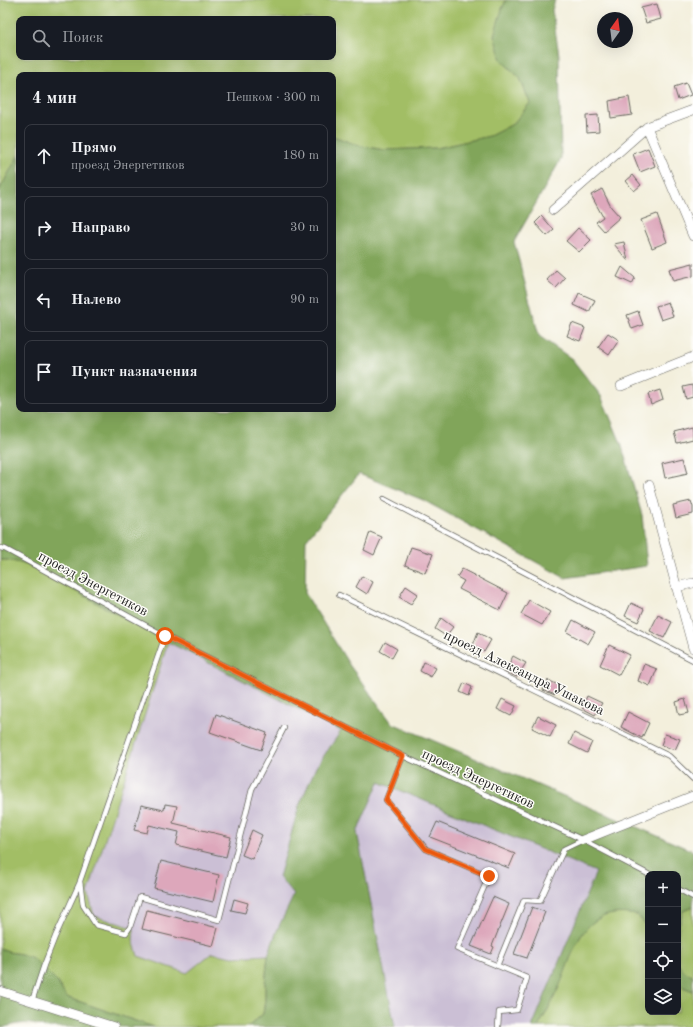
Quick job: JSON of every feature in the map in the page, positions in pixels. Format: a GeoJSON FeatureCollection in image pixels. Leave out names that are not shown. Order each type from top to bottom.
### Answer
{"type":"FeatureCollection","features":[{"type":"Feature","properties":{"kind":"street"},"geometry":{"type":"LineString","coordinates":[[553,210],[648,127],[693,110]]}},
{"type":"Feature","properties":{"kind":"street"},"geometry":{"type":"LineString","coordinates":[[648,127],[693,236]]}},
{"type":"Feature","properties":{"kind":"street"},"geometry":{"type":"LineString","coordinates":[[621,386],[693,357]]}},
{"type":"Feature","properties":{"kind":"street"},"geometry":{"type":"LineString","coordinates":[[649,485],[693,648]]}},
{"type":"Feature","properties":{"kind":"street"},"geometry":{"type":"LineString","coordinates":[[676,587],[693,583]]}},
{"type":"Feature","properties":{"kind":"street"},"geometry":{"type":"LineString","coordinates":[[583,840],[693,796]]}},
{"type":"Feature","properties":{"kind":"street"},"geometry":{"type":"LineString","coordinates":[[0,991],[114,1027]]}},
{"type":"Feature","properties":{"kind":"lane"},"geometry":{"type":"LineString","coordinates":[[384,499],[693,660]]}},
{"type":"Feature","properties":{"kind":"lane","name":"проезд Энергетиков"},"geometry":{"type":"LineString","coordinates":[[0,548],[5,549],[165,636],[403,756],[583,840],[645,872]]}},
{"type":"Feature","properties":{"kind":"lane","name":"проезд Александра Ушакова"},"geometry":{"type":"LineString","coordinates":[[339,595],[669,756],[693,779]]}},
{"type":"Feature","properties":{"kind":"lane"},"geometry":{"type":"LineString","coordinates":[[32,1001],[55,937],[80,881],[165,636]]}},
{"type":"Feature","properties":{"kind":"lane"},"geometry":{"type":"LineString","coordinates":[[80,881],[83,905],[96,925],[126,933],[140,897],[219,920],[252,789],[284,728]]}},
{"type":"Feature","properties":{"kind":"lane"},"geometry":{"type":"LineString","coordinates":[[403,756],[386,800],[426,849],[489,876],[457,949],[526,978],[517,1010],[499,1012],[498,1027]]}},
{"type":"Feature","properties":{"kind":"lane"},"geometry":{"type":"LineString","coordinates":[[498,966],[524,900],[540,901],[564,850],[583,840]]}},
{"type":"Feature","properties":{"kind":"lane"},"geometry":{"type":"LineString","coordinates":[[681,891],[693,897]]}},
{"type":"Feature","properties":{"kind":"shaded area"},"geometry":{"type":"Polygon","coordinates":[[[168,642],[341,731],[316,767],[294,894],[278,928],[268,955],[233,957],[212,953],[187,973],[138,956],[130,927],[94,916],[88,893],[168,642]]]}},
{"type":"Feature","properties":{"kind":"shaded area"},"geometry":{"type":"Polygon","coordinates":[[[379,782],[596,872],[532,1027],[395,1027],[357,832],[379,782]]]}},
{"type":"Feature","properties":{"kind":"green space"},"geometry":{"type":"Polygon","coordinates":[[[0,0],[506,0],[502,9],[501,60],[520,78],[530,103],[513,124],[490,136],[437,148],[384,150],[357,145],[336,137],[336,72],[16,72],[16,160],[0,189],[0,0]]]}},
{"type":"Feature","properties":{"kind":"green space"},"geometry":{"type":"Polygon","coordinates":[[[506,0],[555,0],[552,10],[559,55],[561,159],[514,242],[539,336],[572,359],[601,396],[621,443],[642,515],[647,566],[565,578],[423,500],[359,474],[306,540],[305,593],[350,666],[392,723],[693,851],[693,907],[683,911],[681,918],[681,871],[645,871],[645,924],[637,915],[627,914],[607,915],[590,924],[574,949],[559,987],[544,1017],[538,1027],[532,1027],[596,872],[379,782],[357,832],[395,1027],[248,1027],[263,1014],[268,955],[278,928],[294,895],[279,877],[299,806],[316,767],[341,731],[168,642],[28,565],[8,560],[0,560],[0,189],[16,160],[16,412],[336,412],[336,137],[357,145],[384,150],[437,148],[490,136],[513,124],[530,103],[520,78],[501,60],[494,35],[506,0]]]}},
{"type":"Feature","properties":{"kind":"green space"},"geometry":{"type":"Polygon","coordinates":[[[0,560],[8,560],[28,565],[168,642],[88,893],[94,916],[134,929],[133,940],[138,956],[187,973],[212,953],[233,957],[268,955],[263,1014],[248,1027],[153,1027],[66,997],[58,983],[21,954],[0,949],[0,560]]]}},
{"type":"Feature","properties":{"kind":"green space"},"geometry":{"type":"Polygon","coordinates":[[[693,907],[693,977],[681,967],[681,918],[683,911],[693,907]]]}},
{"type":"Feature","properties":{"kind":"green space"},"geometry":{"type":"Polygon","coordinates":[[[624,913],[637,915],[645,924],[645,1015],[681,1015],[681,986],[693,991],[693,1027],[538,1027],[552,1002],[578,941],[590,925],[597,919],[610,914],[624,913]]]}},
{"type":"Feature","properties":{"kind":"green space"},"geometry":{"type":"Polygon","coordinates":[[[0,949],[33,958],[58,983],[66,997],[153,1027],[45,1027],[33,1024],[17,1024],[0,1027],[0,949]]]}},
{"type":"Feature","properties":{"kind":"green space"},"geometry":{"type":"Polygon","coordinates":[[[681,967],[693,977],[693,991],[681,986],[681,967]]]}},
{"type":"Feature","properties":{"kind":"building"},"geometry":{"type":"Polygon","coordinates":[[[657,4],[661,19],[646,23],[641,8],[657,4]]]}},
{"type":"Feature","properties":{"kind":"building"},"geometry":{"type":"Polygon","coordinates":[[[686,83],[691,95],[678,100],[674,87],[686,83]]]}},
{"type":"Feature","properties":{"kind":"building"},"geometry":{"type":"Polygon","coordinates":[[[629,97],[632,115],[611,118],[609,101],[629,97]]]}},
{"type":"Feature","properties":{"kind":"building"},"geometry":{"type":"Polygon","coordinates":[[[598,115],[599,131],[587,132],[586,116],[598,115]]]}},
{"type":"Feature","properties":{"kind":"building"},"geometry":{"type":"Polygon","coordinates":[[[648,148],[655,166],[640,172],[633,154],[648,148]]]}},
{"type":"Feature","properties":{"kind":"building"},"geometry":{"type":"Polygon","coordinates":[[[633,175],[641,185],[634,191],[626,181],[633,175]]]}},
{"type":"Feature","properties":{"kind":"building"},"geometry":{"type":"Polygon","coordinates":[[[602,189],[611,207],[620,217],[604,231],[596,222],[603,217],[591,195],[602,189]]]}},
{"type":"Feature","properties":{"kind":"building"},"geometry":{"type":"Polygon","coordinates":[[[657,214],[667,242],[652,248],[641,220],[657,214]]]}},
{"type":"Feature","properties":{"kind":"building"},"geometry":{"type":"Polygon","coordinates":[[[542,216],[554,230],[547,236],[535,223],[542,216]]]}},
{"type":"Feature","properties":{"kind":"building"},"geometry":{"type":"Polygon","coordinates":[[[578,228],[591,240],[579,252],[566,241],[578,228]]]}},
{"type":"Feature","properties":{"kind":"building"},"geometry":{"type":"Polygon","coordinates":[[[624,242],[628,261],[614,244],[624,242]]]}},
{"type":"Feature","properties":{"kind":"building"},"geometry":{"type":"Polygon","coordinates":[[[693,263],[693,276],[673,281],[669,269],[693,263]]]}},
{"type":"Feature","properties":{"kind":"building"},"geometry":{"type":"Polygon","coordinates":[[[622,267],[635,278],[632,284],[617,277],[622,267]]]}},
{"type":"Feature","properties":{"kind":"building"},"geometry":{"type":"Polygon","coordinates":[[[556,270],[565,278],[556,288],[547,280],[556,270]]]}},
{"type":"Feature","properties":{"kind":"building"},"geometry":{"type":"Polygon","coordinates":[[[579,293],[595,300],[589,312],[574,305],[579,293]]]}},
{"type":"Feature","properties":{"kind":"building"},"geometry":{"type":"Polygon","coordinates":[[[668,302],[673,316],[661,320],[656,306],[668,302]]]}},
{"type":"Feature","properties":{"kind":"building"},"geometry":{"type":"Polygon","coordinates":[[[638,311],[643,325],[632,329],[627,315],[638,311]]]}},
{"type":"Feature","properties":{"kind":"building"},"geometry":{"type":"Polygon","coordinates":[[[572,323],[585,328],[580,341],[567,336],[572,323]]]}},
{"type":"Feature","properties":{"kind":"building"},"geometry":{"type":"Polygon","coordinates":[[[608,333],[619,340],[609,355],[598,347],[608,333]]]}},
{"type":"Feature","properties":{"kind":"building"},"geometry":{"type":"Polygon","coordinates":[[[692,385],[693,397],[686,399],[683,387],[692,385]]]}},
{"type":"Feature","properties":{"kind":"building"},"geometry":{"type":"Polygon","coordinates":[[[660,390],[663,400],[651,405],[648,394],[660,390]]]}},
{"type":"Feature","properties":{"kind":"building"},"geometry":{"type":"Polygon","coordinates":[[[692,427],[693,439],[677,443],[674,432],[692,427]]]}},
{"type":"Feature","properties":{"kind":"building"},"geometry":{"type":"Polygon","coordinates":[[[684,458],[688,473],[665,478],[662,463],[684,458]]]}},
{"type":"Feature","properties":{"kind":"building"},"geometry":{"type":"Polygon","coordinates":[[[691,501],[693,514],[676,518],[673,505],[691,501]]]}},
{"type":"Feature","properties":{"kind":"building"},"geometry":{"type":"Polygon","coordinates":[[[370,532],[382,537],[374,555],[364,550],[370,532]]]}},
{"type":"Feature","properties":{"kind":"building"},"geometry":{"type":"Polygon","coordinates":[[[411,547],[433,554],[425,573],[405,565],[411,547]]]}},
{"type":"Feature","properties":{"kind":"building"},"geometry":{"type":"Polygon","coordinates":[[[462,569],[508,593],[500,610],[459,589],[464,581],[457,577],[462,569]]]}},
{"type":"Feature","properties":{"kind":"building"},"geometry":{"type":"Polygon","coordinates":[[[362,576],[373,582],[367,594],[356,587],[362,576]]]}},
{"type":"Feature","properties":{"kind":"building"},"geometry":{"type":"Polygon","coordinates":[[[406,586],[418,594],[411,604],[399,597],[406,586]]]}},
{"type":"Feature","properties":{"kind":"building"},"geometry":{"type":"Polygon","coordinates":[[[529,600],[550,612],[542,625],[521,614],[529,600]]]}},
{"type":"Feature","properties":{"kind":"building"},"geometry":{"type":"Polygon","coordinates":[[[631,603],[644,609],[638,622],[625,616],[631,603]]]}},
{"type":"Feature","properties":{"kind":"building"},"geometry":{"type":"Polygon","coordinates":[[[658,615],[672,622],[664,638],[650,631],[658,615]]]}},
{"type":"Feature","properties":{"kind":"building"},"geometry":{"type":"Polygon","coordinates":[[[441,618],[453,627],[446,636],[435,629],[441,618]]]}},
{"type":"Feature","properties":{"kind":"building"},"geometry":{"type":"Polygon","coordinates":[[[573,620],[595,632],[588,644],[567,632],[573,620]]]}},
{"type":"Feature","properties":{"kind":"building"},"geometry":{"type":"Polygon","coordinates":[[[478,632],[491,640],[484,652],[473,645],[478,632]]]}},
{"type":"Feature","properties":{"kind":"building"},"geometry":{"type":"Polygon","coordinates":[[[385,642],[397,649],[392,658],[380,651],[385,642]]]}},
{"type":"Feature","properties":{"kind":"building"},"geometry":{"type":"Polygon","coordinates":[[[609,645],[630,655],[619,675],[600,665],[609,645]]]}},
{"type":"Feature","properties":{"kind":"building"},"geometry":{"type":"Polygon","coordinates":[[[513,656],[526,663],[517,677],[505,672],[513,656]]]}},
{"type":"Feature","properties":{"kind":"building"},"geometry":{"type":"Polygon","coordinates":[[[424,662],[436,668],[431,677],[420,671],[424,662]]]}},
{"type":"Feature","properties":{"kind":"building"},"geometry":{"type":"Polygon","coordinates":[[[644,664],[657,669],[650,686],[638,681],[644,664]]]}},
{"type":"Feature","properties":{"kind":"building"},"geometry":{"type":"Polygon","coordinates":[[[548,680],[560,686],[555,695],[543,690],[548,680]]]}},
{"type":"Feature","properties":{"kind":"building"},"geometry":{"type":"Polygon","coordinates":[[[464,683],[472,687],[469,696],[460,692],[464,683]]]}},
{"type":"Feature","properties":{"kind":"building"},"geometry":{"type":"Polygon","coordinates":[[[587,696],[602,703],[595,715],[582,708],[587,696]]]}},
{"type":"Feature","properties":{"kind":"building"},"geometry":{"type":"Polygon","coordinates":[[[502,699],[516,706],[511,716],[497,709],[502,699]]]}},
{"type":"Feature","properties":{"kind":"building"},"geometry":{"type":"Polygon","coordinates":[[[685,699],[689,713],[679,715],[676,702],[685,699]]]}},
{"type":"Feature","properties":{"kind":"building"},"geometry":{"type":"Polygon","coordinates":[[[628,712],[649,723],[642,738],[621,727],[628,712]]]}},
{"type":"Feature","properties":{"kind":"building"},"geometry":{"type":"Polygon","coordinates":[[[216,714],[267,733],[261,750],[210,732],[216,714]]]}},
{"type":"Feature","properties":{"kind":"building"},"geometry":{"type":"Polygon","coordinates":[[[538,716],[556,725],[550,737],[532,728],[538,716]]]}},
{"type":"Feature","properties":{"kind":"building"},"geometry":{"type":"Polygon","coordinates":[[[574,733],[592,742],[587,753],[569,744],[574,733]]]}},
{"type":"Feature","properties":{"kind":"building"},"geometry":{"type":"Polygon","coordinates":[[[665,734],[680,739],[675,750],[661,745],[665,734]]]}},
{"type":"Feature","properties":{"kind":"building"},"geometry":{"type":"Polygon","coordinates":[[[165,804],[177,806],[173,823],[231,837],[226,857],[176,845],[179,832],[149,825],[147,833],[134,830],[141,805],[164,810],[165,804]]]}},
{"type":"Feature","properties":{"kind":"building"},"geometry":{"type":"Polygon","coordinates":[[[437,822],[515,854],[509,868],[430,837],[437,822]]]}},
{"type":"Feature","properties":{"kind":"building"},"geometry":{"type":"Polygon","coordinates":[[[252,830],[262,835],[252,859],[242,855],[252,830]]]}},
{"type":"Feature","properties":{"kind":"building"},"geometry":{"type":"Polygon","coordinates":[[[161,861],[219,875],[213,902],[154,888],[161,861]]]}},
{"type":"Feature","properties":{"kind":"building"},"geometry":{"type":"Polygon","coordinates":[[[493,897],[509,904],[492,946],[494,947],[491,954],[471,946],[493,897]]]}},
{"type":"Feature","properties":{"kind":"building"},"geometry":{"type":"Polygon","coordinates":[[[234,899],[248,903],[245,913],[231,910],[234,899]]]}},
{"type":"Feature","properties":{"kind":"building"},"geometry":{"type":"Polygon","coordinates":[[[532,907],[545,912],[527,958],[514,954],[532,907]]]}},
{"type":"Feature","properties":{"kind":"building"},"geometry":{"type":"Polygon","coordinates":[[[147,910],[218,928],[213,946],[142,929],[147,910]]]}},
{"type":"Feature","properties":{"kind":"route"},"geometry":{"type":"LineString","coordinates":[[165,636],[403,756],[386,800],[426,849],[489,876]]}}]}
